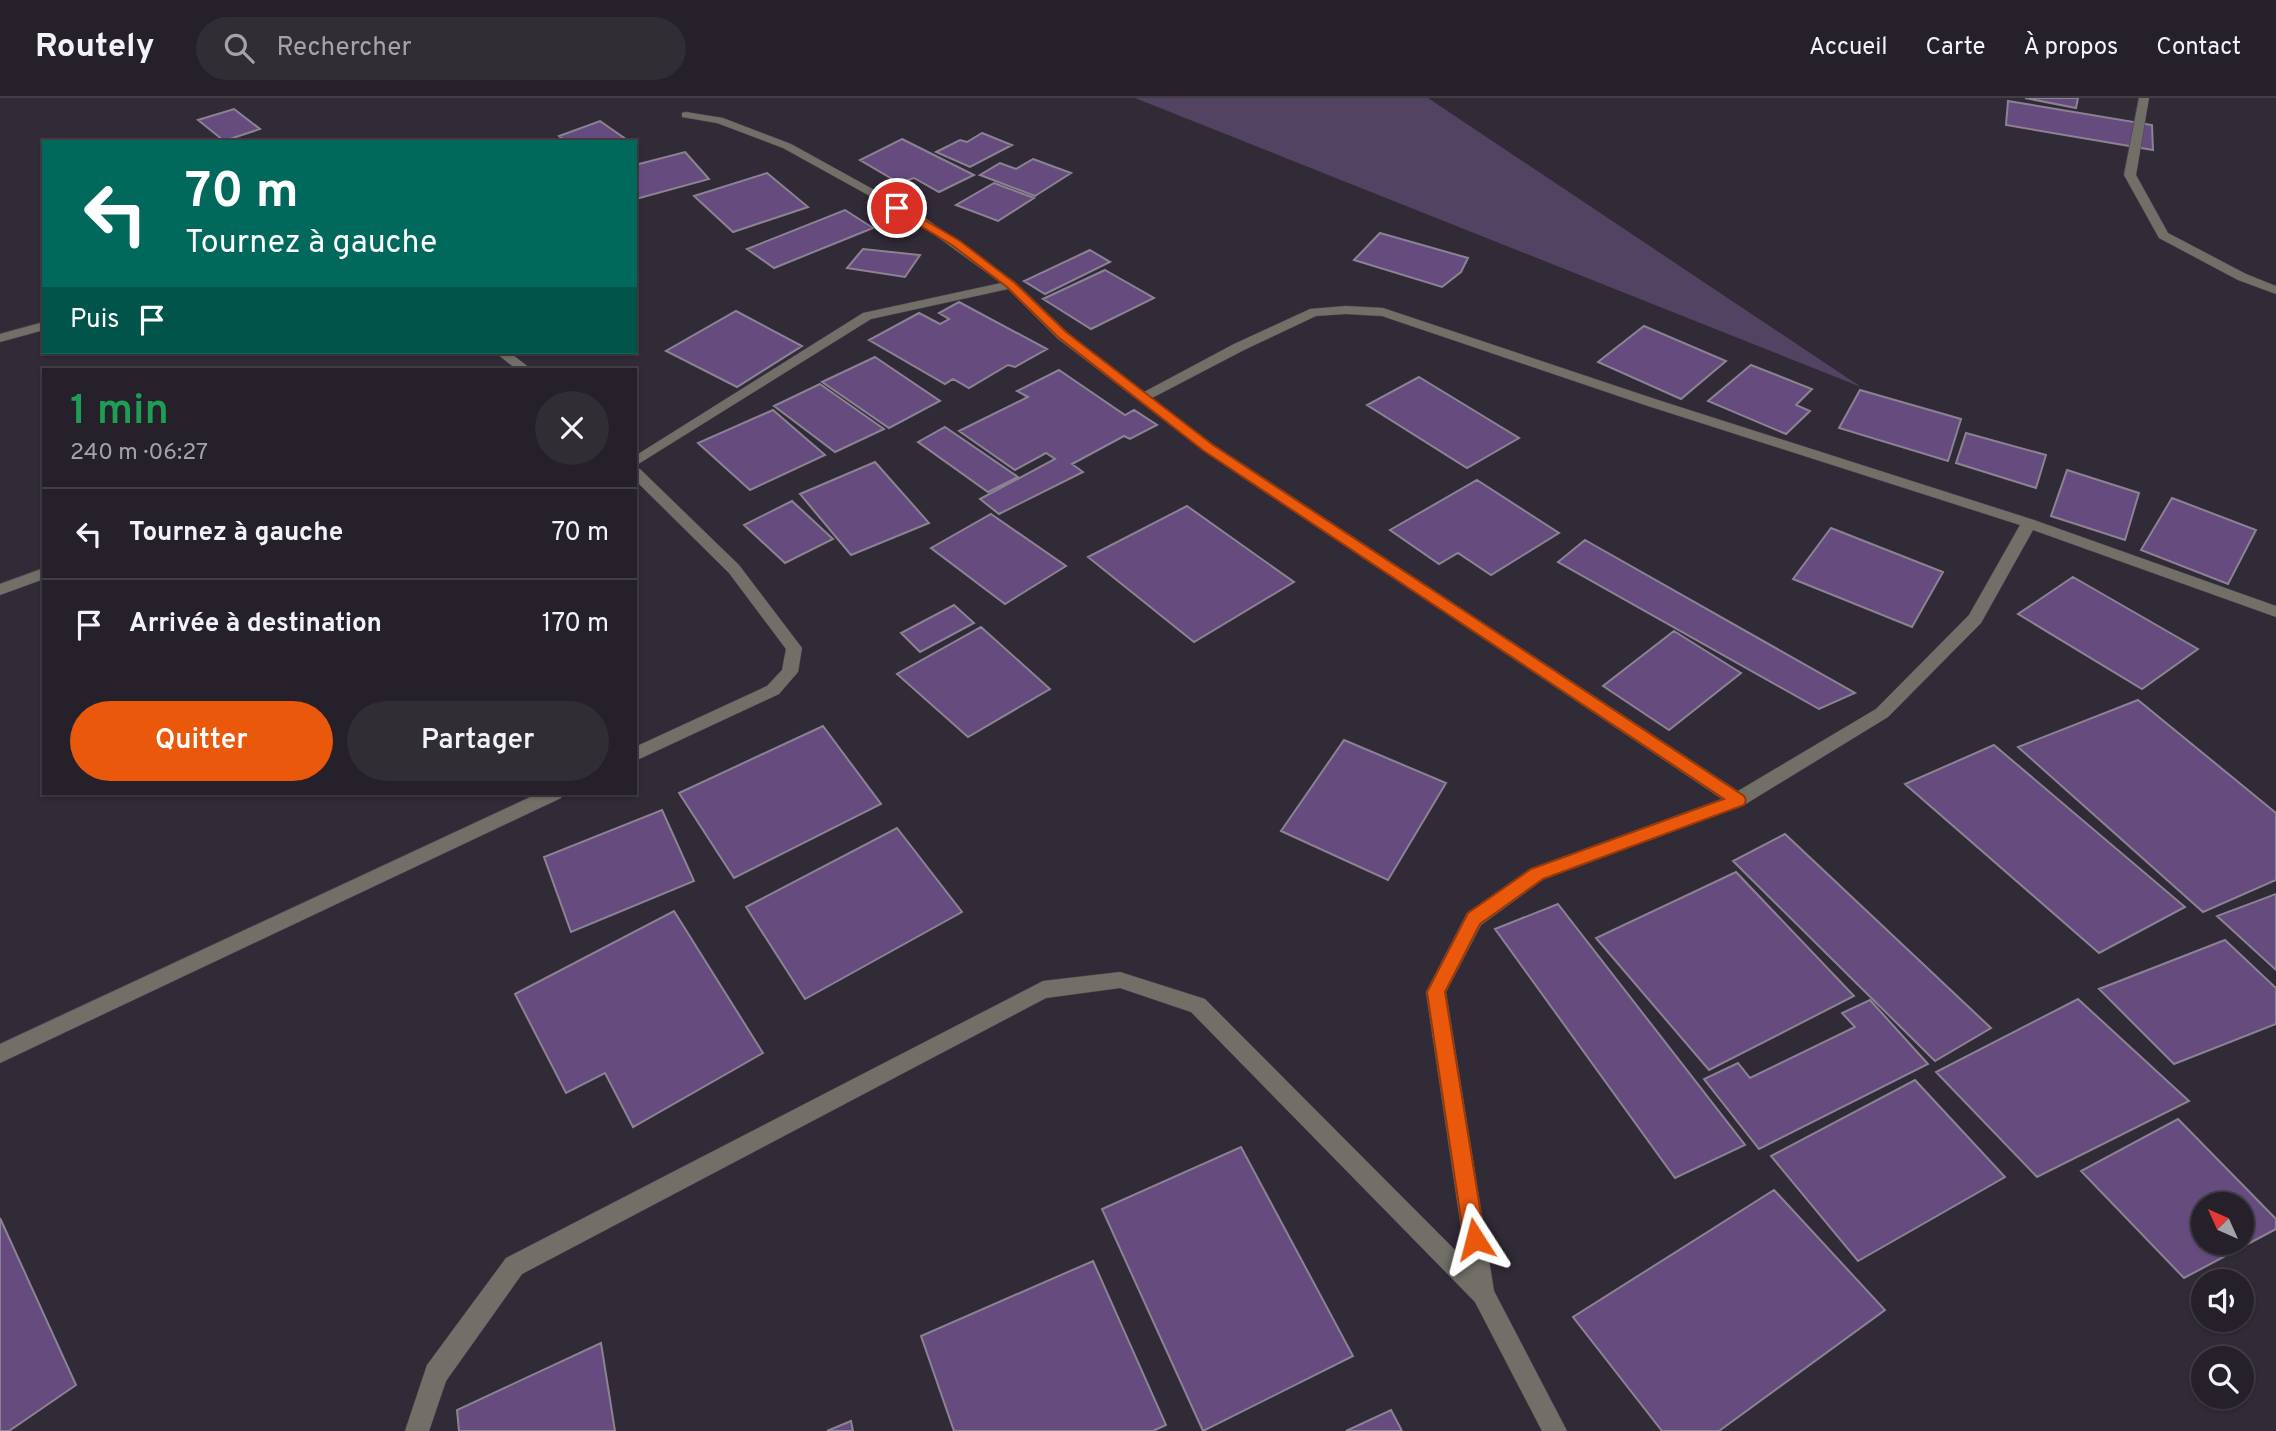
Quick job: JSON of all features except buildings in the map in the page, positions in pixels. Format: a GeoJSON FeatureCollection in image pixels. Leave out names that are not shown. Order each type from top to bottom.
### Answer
{"type":"FeatureCollection","features":[{"type":"Feature","properties":{"kind":"street"},"geometry":{"type":"LineString","coordinates":[[2144,98],[2130,175],[2163,235],[2242,278],[2276,290]]}},
{"type":"Feature","properties":{"kind":"street"},"geometry":{"type":"LineString","coordinates":[[686,115],[719,120],[787,146],[921,220],[1011,285],[1062,334],[1209,448],[1738,800]]}},
{"type":"Feature","properties":{"kind":"street"},"geometry":{"type":"LineString","coordinates":[[637,461],[867,316],[1011,285]]}},
{"type":"Feature","properties":{"kind":"street"},"geometry":{"type":"LineString","coordinates":[[1142,398],[1238,347],[1314,312],[1383,312],[1653,403],[2029,523],[2276,612]]}},
{"type":"Feature","properties":{"kind":"street"},"geometry":{"type":"LineString","coordinates":[[0,338],[42,327]]}},
{"type":"Feature","properties":{"kind":"street"},"geometry":{"type":"LineString","coordinates":[[504,354],[523,368]]}},
{"type":"Feature","properties":{"kind":"street"},"geometry":{"type":"LineString","coordinates":[[637,474],[734,569],[794,648],[790,672],[773,690],[637,754]]}},
{"type":"Feature","properties":{"kind":"street"},"geometry":{"type":"LineString","coordinates":[[1483,1294],[1436,992],[1474,919],[1537,874],[1738,800],[1882,713],[1975,618],[2029,523]]}},
{"type":"Feature","properties":{"kind":"street"},"geometry":{"type":"LineString","coordinates":[[0,590],[42,574]]}},
{"type":"Feature","properties":{"kind":"street"},"geometry":{"type":"LineString","coordinates":[[0,1054],[551,795]]}},
{"type":"Feature","properties":{"kind":"street"},"geometry":{"type":"LineString","coordinates":[[417,1431],[436,1374],[514,1266],[1043,990],[1120,979],[1198,1005],[1483,1294],[1555,1431]]}},
{"type":"Feature","properties":{"kind":"shaded area"},"geometry":{"type":"Polygon","coordinates":[[[1135,98],[1428,98],[1861,387],[1135,98]]]}},
{"type":"Feature","properties":{"kind":"route"},"geometry":{"type":"LineString","coordinates":[[897,208],[956,243],[1011,285],[1062,334],[1209,448],[1738,800],[1537,874],[1474,919],[1436,992],[1475,1239]]}}]}
